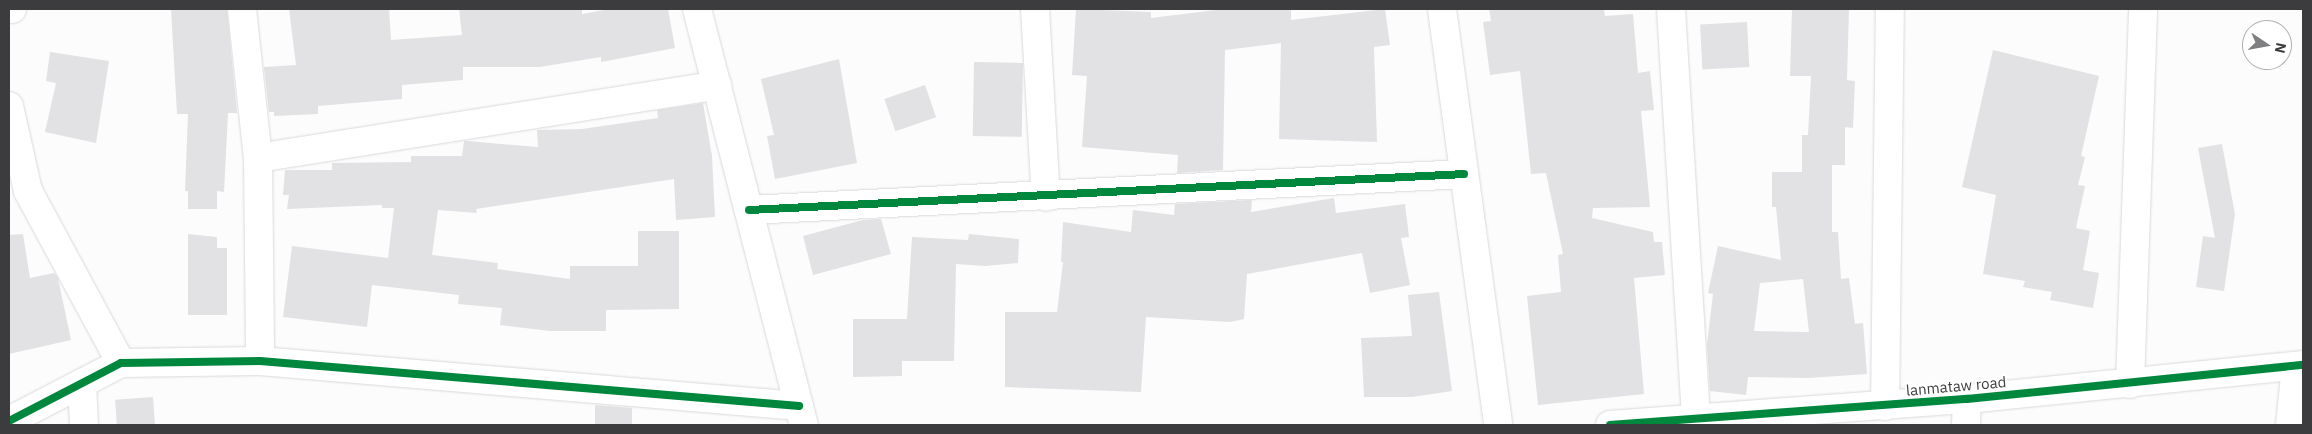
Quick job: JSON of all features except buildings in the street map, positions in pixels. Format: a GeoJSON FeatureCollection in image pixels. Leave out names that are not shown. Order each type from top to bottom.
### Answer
{"type":"FeatureCollection","features":[{"type":"Feature","properties":{"kind":"street"},"geometry":{"type":"LineString","coordinates":[[242,9],[258,158],[260,362]]}},
{"type":"Feature","properties":{"kind":"street"},"geometry":{"type":"LineString","coordinates":[[9,421],[121,363],[260,362],[801,416],[697,9]]}},
{"type":"Feature","properties":{"kind":"street"},"geometry":{"type":"LineString","coordinates":[[1035,9],[1046,197]]}},
{"type":"Feature","properties":{"kind":"street"},"geometry":{"type":"LineString","coordinates":[[1442,9],[1498,425]]}},
{"type":"Feature","properties":{"kind":"street"},"geometry":{"type":"LineString","coordinates":[[1671,9],[1696,420]]}},
{"type":"Feature","properties":{"kind":"street"},"geometry":{"type":"LineString","coordinates":[[1885,406],[1890,9]]}},
{"type":"Feature","properties":{"kind":"street"},"geometry":{"type":"LineString","coordinates":[[2130,384],[2143,9]]}},
{"type":"Feature","properties":{"kind":"street"},"geometry":{"type":"LineString","coordinates":[[258,158],[717,85]]}},
{"type":"Feature","properties":{"kind":"street"},"geometry":{"type":"LineString","coordinates":[[9,106],[28,191],[121,363]]}},
{"type":"Feature","properties":{"kind":"street"},"geometry":{"type":"LineString","coordinates":[[749,210],[1046,197],[1464,174]]}},
{"type":"Feature","properties":{"kind":"street"},"geometry":{"type":"LineString","coordinates":[[2290,425],[2299,365]]}},
{"type":"Feature","properties":{"kind":"street","name":"lanmataw road"},"geometry":{"type":"LineString","coordinates":[[1610,425],[1885,406],[1966,412],[2130,384],[2299,365]]}},
{"type":"Feature","properties":{"kind":"street"},"geometry":{"type":"LineString","coordinates":[[82,383],[84,425]]}},
{"type":"Feature","properties":{"kind":"cycle path"},"geometry":{"type":"LineString","coordinates":[[749,210],[1464,174]]}},
{"type":"Feature","properties":{"kind":"cycle path"},"geometry":{"type":"LineString","coordinates":[[9,421],[121,363],[260,361],[799,406]]}},
{"type":"Feature","properties":{"kind":"cycle path"},"geometry":{"type":"LineString","coordinates":[[1610,425],[1967,399],[2303,365]]}}]}
